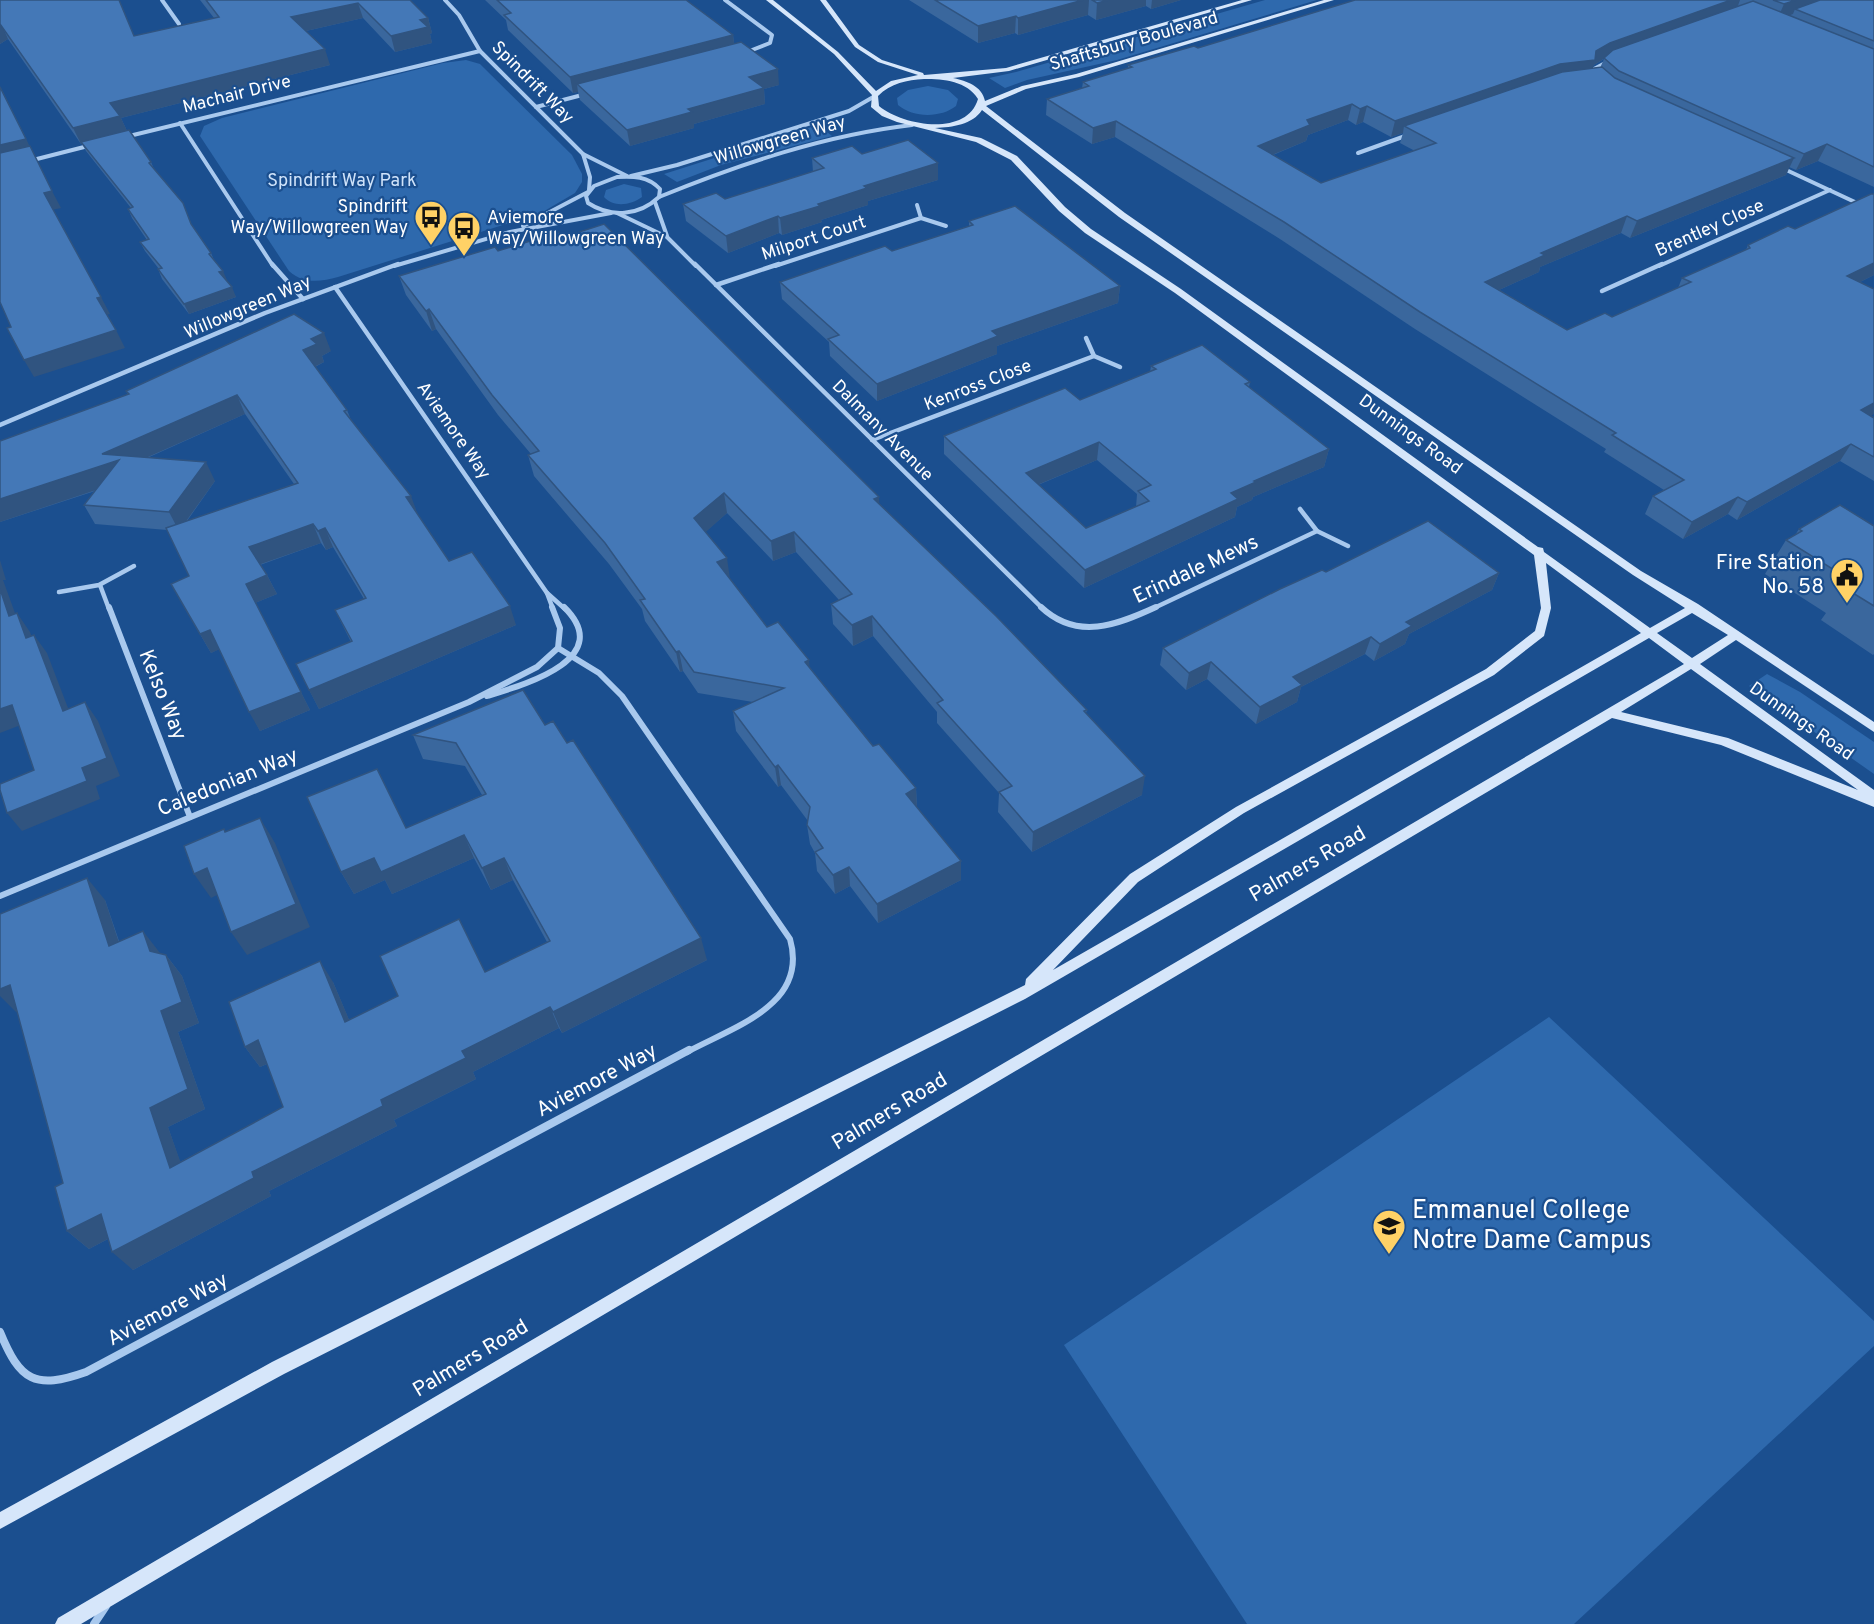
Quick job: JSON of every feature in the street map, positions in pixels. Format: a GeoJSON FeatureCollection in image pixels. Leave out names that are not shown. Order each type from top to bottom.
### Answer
{"type":"FeatureCollection","features":[{"type":"Feature","properties":{"kind":"main road"},"geometry":{"type":"LineString","coordinates":[[769,0],[836,53],[875,95]]}},
{"type":"Feature","properties":{"kind":"main road"},"geometry":{"type":"LineString","coordinates":[[823,0],[838,17],[852,40],[868,54],[888,64],[935,77]]}},
{"type":"Feature","properties":{"kind":"main road","name":"Shaftsbury Boulevard"},"geometry":{"type":"LineString","coordinates":[[875,95],[882,88],[899,81],[1007,70],[1249,0]]}},
{"type":"Feature","properties":{"kind":"main road","name":"Shaftsbury Boulevard"},"geometry":{"type":"LineString","coordinates":[[915,126],[958,122],[972,116],[982,106],[1024,87],[1077,76],[1331,0]]}},
{"type":"Feature","properties":{"kind":"main road","name":"Dunnings Road"},"geometry":{"type":"LineString","coordinates":[[935,77],[972,87],[981,95],[982,106],[1001,117],[1012,129],[1061,163],[1132,222],[1628,567],[1736,634],[1874,728]]}},
{"type":"Feature","properties":{"kind":"main road","name":"Dunnings Road"},"geometry":{"type":"LineString","coordinates":[[875,95],[874,105],[881,114],[915,126],[978,140],[1014,158],[1062,209],[1088,231],[1178,291],[1539,550],[1690,665],[1874,796]]}},
{"type":"Feature","properties":{"kind":"main road"},"geometry":{"type":"LineString","coordinates":[[1020,995],[1134,878],[1240,810],[1490,672],[1540,633],[1546,608],[1539,550]]}},
{"type":"Feature","properties":{"kind":"main road","name":"Palmers Road"},"geometry":{"type":"LineString","coordinates":[[0,1521],[278,1368],[1020,995],[1694,607]]}},
{"type":"Feature","properties":{"kind":"main road","name":"Palmers Road"},"geometry":{"type":"LineString","coordinates":[[64,1624],[1610,713],[1690,665],[1736,634]]}},
{"type":"Feature","properties":{"kind":"main road"},"geometry":{"type":"LineString","coordinates":[[1610,713],[1724,741],[1874,802]]}},
{"type":"Feature","properties":{"kind":"street"},"geometry":{"type":"LineString","coordinates":[[162,0],[178,24]]}},
{"type":"Feature","properties":{"kind":"street","name":"Spindrift Way"},"geometry":{"type":"LineString","coordinates":[[445,0],[459,15],[480,51],[583,154],[629,176],[646,179],[657,185],[659,197]]}},
{"type":"Feature","properties":{"kind":"street"},"geometry":{"type":"LineString","coordinates":[[725,0],[772,35],[770,43],[743,53]]}},
{"type":"Feature","properties":{"kind":"street","name":"Machair Drive"},"geometry":{"type":"LineString","coordinates":[[115,139],[480,51]]}},
{"type":"Feature","properties":{"kind":"street"},"geometry":{"type":"LineString","coordinates":[[1587,80],[1596,79],[1594,69],[1617,58]]}},
{"type":"Feature","properties":{"kind":"street"},"geometry":{"type":"LineString","coordinates":[[536,107],[589,93]]}},
{"type":"Feature","properties":{"kind":"street","name":"Willowgreen Way"},"geometry":{"type":"LineString","coordinates":[[0,425],[116,380],[214,335],[335,286],[512,231],[550,214],[608,179],[677,165],[849,111],[875,95]]}},
{"type":"Feature","properties":{"kind":"street"},"geometry":{"type":"LineString","coordinates":[[180,123],[276,271],[303,299]]}},
{"type":"Feature","properties":{"kind":"street","name":"Willowgreen Way"},"geometry":{"type":"LineString","coordinates":[[659,197],[725,170],[860,132],[915,126]]}},
{"type":"Feature","properties":{"kind":"street"},"geometry":{"type":"LineString","coordinates":[[1358,153],[1414,133]]}},
{"type":"Feature","properties":{"kind":"street"},"geometry":{"type":"LineString","coordinates":[[21,162],[94,144]]}},
{"type":"Feature","properties":{"kind":"street"},"geometry":{"type":"LineString","coordinates":[[583,154],[590,177],[588,203],[597,209],[611,213]]}},
{"type":"Feature","properties":{"kind":"street"},"geometry":{"type":"LineString","coordinates":[[1776,165],[1874,211]]}},
{"type":"Feature","properties":{"kind":"street","name":"Brentley Close"},"geometry":{"type":"LineString","coordinates":[[1602,291],[1830,190]]}},
{"type":"Feature","properties":{"kind":"street"},"geometry":{"type":"LineString","coordinates":[[617,213],[635,211],[655,202],[659,197]]}},
{"type":"Feature","properties":{"kind":"street","name":"Dalmany Avenue"},"geometry":{"type":"LineString","coordinates":[[655,202],[667,237]]}},
{"type":"Feature","properties":{"kind":"street"},"geometry":{"type":"LineString","coordinates":[[917,205],[921,218],[946,226]]}},
{"type":"Feature","properties":{"kind":"street","name":"Willowgreen Way"},"geometry":{"type":"LineString","coordinates":[[512,231],[617,213]]}},
{"type":"Feature","properties":{"kind":"street","name":"Dalmany Avenue"},"geometry":{"type":"LineString","coordinates":[[617,213],[667,237],[1044,610],[1065,625],[1088,629]]}},
{"type":"Feature","properties":{"kind":"street","name":"Milport Court"},"geometry":{"type":"LineString","coordinates":[[716,285],[921,218]]}},
{"type":"Feature","properties":{"kind":"street","name":"Aviemore Way"},"geometry":{"type":"LineString","coordinates":[[335,286],[547,593],[560,628],[558,648]]}},
{"type":"Feature","properties":{"kind":"street"},"geometry":{"type":"LineString","coordinates":[[1086,338],[1089,351],[1094,356],[1120,367]]}},
{"type":"Feature","properties":{"kind":"street","name":"Kenross Close"},"geometry":{"type":"LineString","coordinates":[[872,440],[1094,356]]}},
{"type":"Feature","properties":{"kind":"street"},"geometry":{"type":"LineString","coordinates":[[1300,509],[1317,531],[1348,546]]}},
{"type":"Feature","properties":{"kind":"street","name":"Erindale Mews"},"geometry":{"type":"LineString","coordinates":[[1088,629],[1104,628],[1126,621],[1317,531]]}},
{"type":"Feature","properties":{"kind":"street"},"geometry":{"type":"LineString","coordinates":[[59,591],[73,591],[100,585],[134,566]]}},
{"type":"Feature","properties":{"kind":"street","name":"Kelso Way"},"geometry":{"type":"LineString","coordinates":[[100,585],[190,817]]}},
{"type":"Feature","properties":{"kind":"street","name":"Aviemore Way"},"geometry":{"type":"LineString","coordinates":[[0,1332],[13,1364],[23,1376],[37,1382],[56,1382],[74,1377],[748,1019],[773,1005],[785,993],[792,983],[795,965],[795,951],[790,939],[622,696],[598,673],[573,656],[579,644],[578,626],[569,612],[547,593]]}},
{"type":"Feature","properties":{"kind":"street"},"geometry":{"type":"LineString","coordinates":[[558,648],[573,656]]}},
{"type":"Feature","properties":{"kind":"street","name":"Caledonian Way"},"geometry":{"type":"LineString","coordinates":[[469,702],[537,667],[558,648]]}},
{"type":"Feature","properties":{"kind":"street","name":"Caledonian Way"},"geometry":{"type":"LineString","coordinates":[[0,896],[469,702],[537,680],[554,671],[573,656]]}},
{"type":"Feature","properties":{"kind":"street"},"geometry":{"type":"LineString","coordinates":[[94,1624],[113,1595]]}},
{"type":"Feature","properties":{"kind":"green space"},"geometry":{"type":"Polygon","coordinates":[[[1265,0],[1317,0],[1117,60],[1027,80],[1005,88],[989,78],[1016,72],[1265,0]]]}},
{"type":"Feature","properties":{"kind":"green space","name":"Spindrift Way Park"},"geometry":{"type":"Polygon","coordinates":[[[466,60],[480,64],[572,155],[582,174],[582,182],[575,193],[541,213],[338,277],[312,281],[300,278],[289,271],[200,136],[204,126],[222,118],[443,63],[466,60]]]}},
{"type":"Feature","properties":{"kind":"green space"},"geometry":{"type":"Polygon","coordinates":[[[928,86],[948,90],[958,99],[956,106],[943,113],[927,115],[911,112],[898,105],[897,98],[908,90],[928,86]]]}},
{"type":"Feature","properties":{"kind":"green space"},"geometry":{"type":"Polygon","coordinates":[[[818,125],[832,136],[721,165],[677,182],[664,174],[818,125]]]}},
{"type":"Feature","properties":{"kind":"green space"},"geometry":{"type":"Polygon","coordinates":[[[624,184],[641,188],[642,197],[633,202],[618,204],[604,197],[606,190],[624,184]]]}},
{"type":"Feature","properties":{"kind":"green space"},"geometry":{"type":"Polygon","coordinates":[[[1767,674],[1800,692],[1874,742],[1874,774],[1749,686],[1767,674]]]}},
{"type":"Feature","properties":{"kind":"green space"},"geometry":{"type":"Polygon","coordinates":[[[1549,1017],[1874,1321],[1874,1346],[1574,1624],[1247,1624],[1064,1345],[1549,1017]]]}},
{"type":"Feature","properties":{"kind":"building"},"geometry":{"type":"Polygon","coordinates":[[[0,0],[119,0],[134,36],[219,17],[206,0],[410,0],[428,18],[420,20],[428,27],[391,36],[358,3],[291,17],[325,49],[110,103],[120,116],[73,128],[0,24],[0,0]]]}},
{"type":"Feature","properties":{"kind":"building"},"geometry":{"type":"Polygon","coordinates":[[[497,0],[686,0],[733,35],[570,77],[504,15],[511,13],[497,0]]]}},
{"type":"Feature","properties":{"kind":"building"},"geometry":{"type":"Polygon","coordinates":[[[935,0],[1083,0],[1018,18],[1016,16],[978,26],[935,0]]]}},
{"type":"Feature","properties":{"kind":"building"},"geometry":{"type":"Polygon","coordinates":[[[1092,0],[1109,0],[1097,3],[1092,0]]]}},
{"type":"Feature","properties":{"kind":"building"},"geometry":{"type":"Polygon","coordinates":[[[1355,0],[1731,0],[1610,43],[1596,51],[1595,60],[1560,64],[1395,121],[1367,106],[1360,109],[1352,104],[1307,120],[1310,125],[1258,146],[1321,183],[1436,143],[1404,126],[1562,72],[1602,67],[1615,78],[1794,158],[1637,221],[1627,216],[1541,253],[1545,255],[1485,282],[1567,330],[1605,313],[1612,317],[1691,282],[1682,278],[1750,248],[1748,245],[1788,226],[1795,229],[1874,194],[1874,263],[1847,276],[1874,289],[1874,403],[1861,410],[1874,418],[1874,457],[1851,444],[1747,502],[1738,497],[1692,522],[1653,496],[1684,480],[1612,435],[1616,433],[1420,312],[1284,222],[1116,121],[1093,128],[1047,99],[1089,86],[1083,82],[1132,67],[1128,65],[1194,46],[1198,48],[1355,0]]]}},
{"type":"Feature","properties":{"kind":"building"},"geometry":{"type":"Polygon","coordinates":[[[1773,0],[1796,0],[1784,4],[1773,0]]]}},
{"type":"Feature","properties":{"kind":"building"},"geometry":{"type":"Polygon","coordinates":[[[1820,0],[1874,0],[1874,41],[1795,9],[1820,0]]]}},
{"type":"Feature","properties":{"kind":"building"},"geometry":{"type":"Polygon","coordinates":[[[1753,1],[1874,49],[1874,167],[1827,144],[1804,154],[1619,71],[1604,58],[1613,50],[1753,1]]]}},
{"type":"Feature","properties":{"kind":"building"},"geometry":{"type":"Polygon","coordinates":[[[741,42],[778,69],[749,77],[764,88],[688,109],[692,112],[627,130],[577,84],[741,42]]]}},
{"type":"Feature","properties":{"kind":"building"},"geometry":{"type":"Polygon","coordinates":[[[0,87],[26,139],[0,145],[0,87]]]}},
{"type":"Feature","properties":{"kind":"building"},"geometry":{"type":"Polygon","coordinates":[[[129,130],[151,162],[149,163],[183,203],[191,224],[211,253],[209,254],[223,271],[219,272],[232,287],[184,304],[158,269],[162,268],[140,242],[149,239],[128,209],[133,207],[81,142],[129,130]]]}},
{"type":"Feature","properties":{"kind":"building"},"geometry":{"type":"Polygon","coordinates":[[[908,140],[938,163],[864,186],[867,188],[818,204],[820,206],[780,218],[778,216],[726,236],[683,204],[716,193],[725,199],[824,168],[812,158],[852,146],[862,154],[908,140]]]}},
{"type":"Feature","properties":{"kind":"building"},"geometry":{"type":"Polygon","coordinates":[[[30,146],[52,191],[44,193],[101,297],[97,298],[116,330],[24,360],[7,328],[11,327],[0,302],[0,153],[30,146]]]}},
{"type":"Feature","properties":{"kind":"building"},"geometry":{"type":"Polygon","coordinates":[[[1015,206],[1120,286],[992,331],[998,336],[877,384],[828,339],[839,335],[780,282],[885,246],[892,251],[973,225],[969,221],[1015,206]]]}},
{"type":"Feature","properties":{"kind":"building"},"geometry":{"type":"Polygon","coordinates":[[[604,224],[879,497],[874,499],[996,616],[1087,710],[1084,711],[1145,776],[1033,832],[999,792],[1012,786],[937,703],[943,700],[872,616],[852,625],[831,604],[852,594],[794,532],[771,541],[724,493],[694,518],[727,558],[717,562],[767,627],[778,622],[809,660],[805,662],[873,746],[879,744],[916,788],[906,794],[961,861],[877,904],[849,867],[833,875],[815,852],[823,848],[807,825],[810,807],[778,765],[775,767],[733,711],[784,688],[694,672],[679,651],[676,652],[640,600],[645,599],[605,543],[528,455],[539,451],[492,395],[429,309],[426,311],[399,276],[495,247],[498,251],[559,232],[564,237],[604,224]]]}},
{"type":"Feature","properties":{"kind":"building"},"geometry":{"type":"Polygon","coordinates":[[[294,314],[324,333],[311,339],[317,344],[303,350],[347,410],[344,411],[411,496],[406,497],[449,561],[472,552],[510,606],[309,690],[296,664],[352,641],[335,610],[366,598],[325,528],[318,531],[313,524],[249,547],[267,575],[246,584],[301,692],[249,712],[210,630],[200,634],[171,584],[189,576],[166,528],[298,483],[237,395],[102,454],[206,462],[169,512],[84,505],[119,460],[0,499],[0,441],[129,394],[126,391],[294,314]]]}},
{"type":"Feature","properties":{"kind":"building"},"geometry":{"type":"Polygon","coordinates":[[[1202,345],[1250,382],[1245,384],[1329,449],[1254,481],[1256,482],[1231,493],[1238,499],[1085,570],[944,436],[1065,388],[1080,400],[1156,369],[1151,366],[1202,345]],[[1099,442],[1026,473],[1086,528],[1149,501],[1138,491],[1151,485],[1099,442]]]}},
{"type":"Feature","properties":{"kind":"building"},"geometry":{"type":"Polygon","coordinates":[[[1840,505],[1874,526],[1874,606],[1843,587],[1852,581],[1786,540],[1802,531],[1799,529],[1840,505]]]}},
{"type":"Feature","properties":{"kind":"building"},"geometry":{"type":"Polygon","coordinates":[[[1428,521],[1499,573],[1406,622],[1412,626],[1380,644],[1371,637],[1293,677],[1302,685],[1260,707],[1211,662],[1189,673],[1163,648],[1280,589],[1322,570],[1326,572],[1428,521]]]}},
{"type":"Feature","properties":{"kind":"building"},"geometry":{"type":"Polygon","coordinates":[[[0,589],[9,616],[17,613],[26,638],[34,635],[63,711],[85,702],[107,758],[82,768],[87,781],[7,813],[0,784],[34,770],[12,705],[0,709],[0,589]]]}},
{"type":"Feature","properties":{"kind":"building"},"geometry":{"type":"Polygon","coordinates":[[[523,690],[545,725],[553,721],[567,743],[573,740],[701,938],[553,1012],[550,1007],[462,1051],[466,1058],[381,1100],[383,1106],[252,1172],[254,1178],[112,1252],[101,1214],[67,1231],[55,1187],[63,1183],[10,985],[0,989],[0,914],[87,878],[109,946],[143,931],[150,951],[166,955],[182,1002],[161,1011],[188,1089],[150,1108],[170,1168],[283,1107],[258,1040],[245,1047],[229,1002],[320,961],[345,1022],[398,996],[380,956],[459,919],[485,972],[550,941],[504,858],[482,868],[464,835],[381,872],[374,858],[341,872],[307,797],[377,769],[406,828],[486,794],[456,743],[413,735],[523,690]]]}},
{"type":"Feature","properties":{"kind":"building"},"geometry":{"type":"Polygon","coordinates":[[[260,818],[296,904],[231,932],[207,868],[194,874],[184,846],[224,829],[225,832],[260,818]]]}},
{"type":"Feature","properties":{"kind":"place","name":"Spindrift Way/Willowgreen Way"},"geometry":{"type":"Point","coordinates":[431,246]}},
{"type":"Feature","properties":{"kind":"place","name":"Aviemore Way/Willowgreen Way"},"geometry":{"type":"Point","coordinates":[464,257]}},
{"type":"Feature","properties":{"kind":"place","name":"Fire Station No. 58"},"geometry":{"type":"Point","coordinates":[1847,604]}},
{"type":"Feature","properties":{"kind":"place","name":"Emmanuel College Notre Dame Campus"},"geometry":{"type":"Point","coordinates":[1389,1255]}}]}
